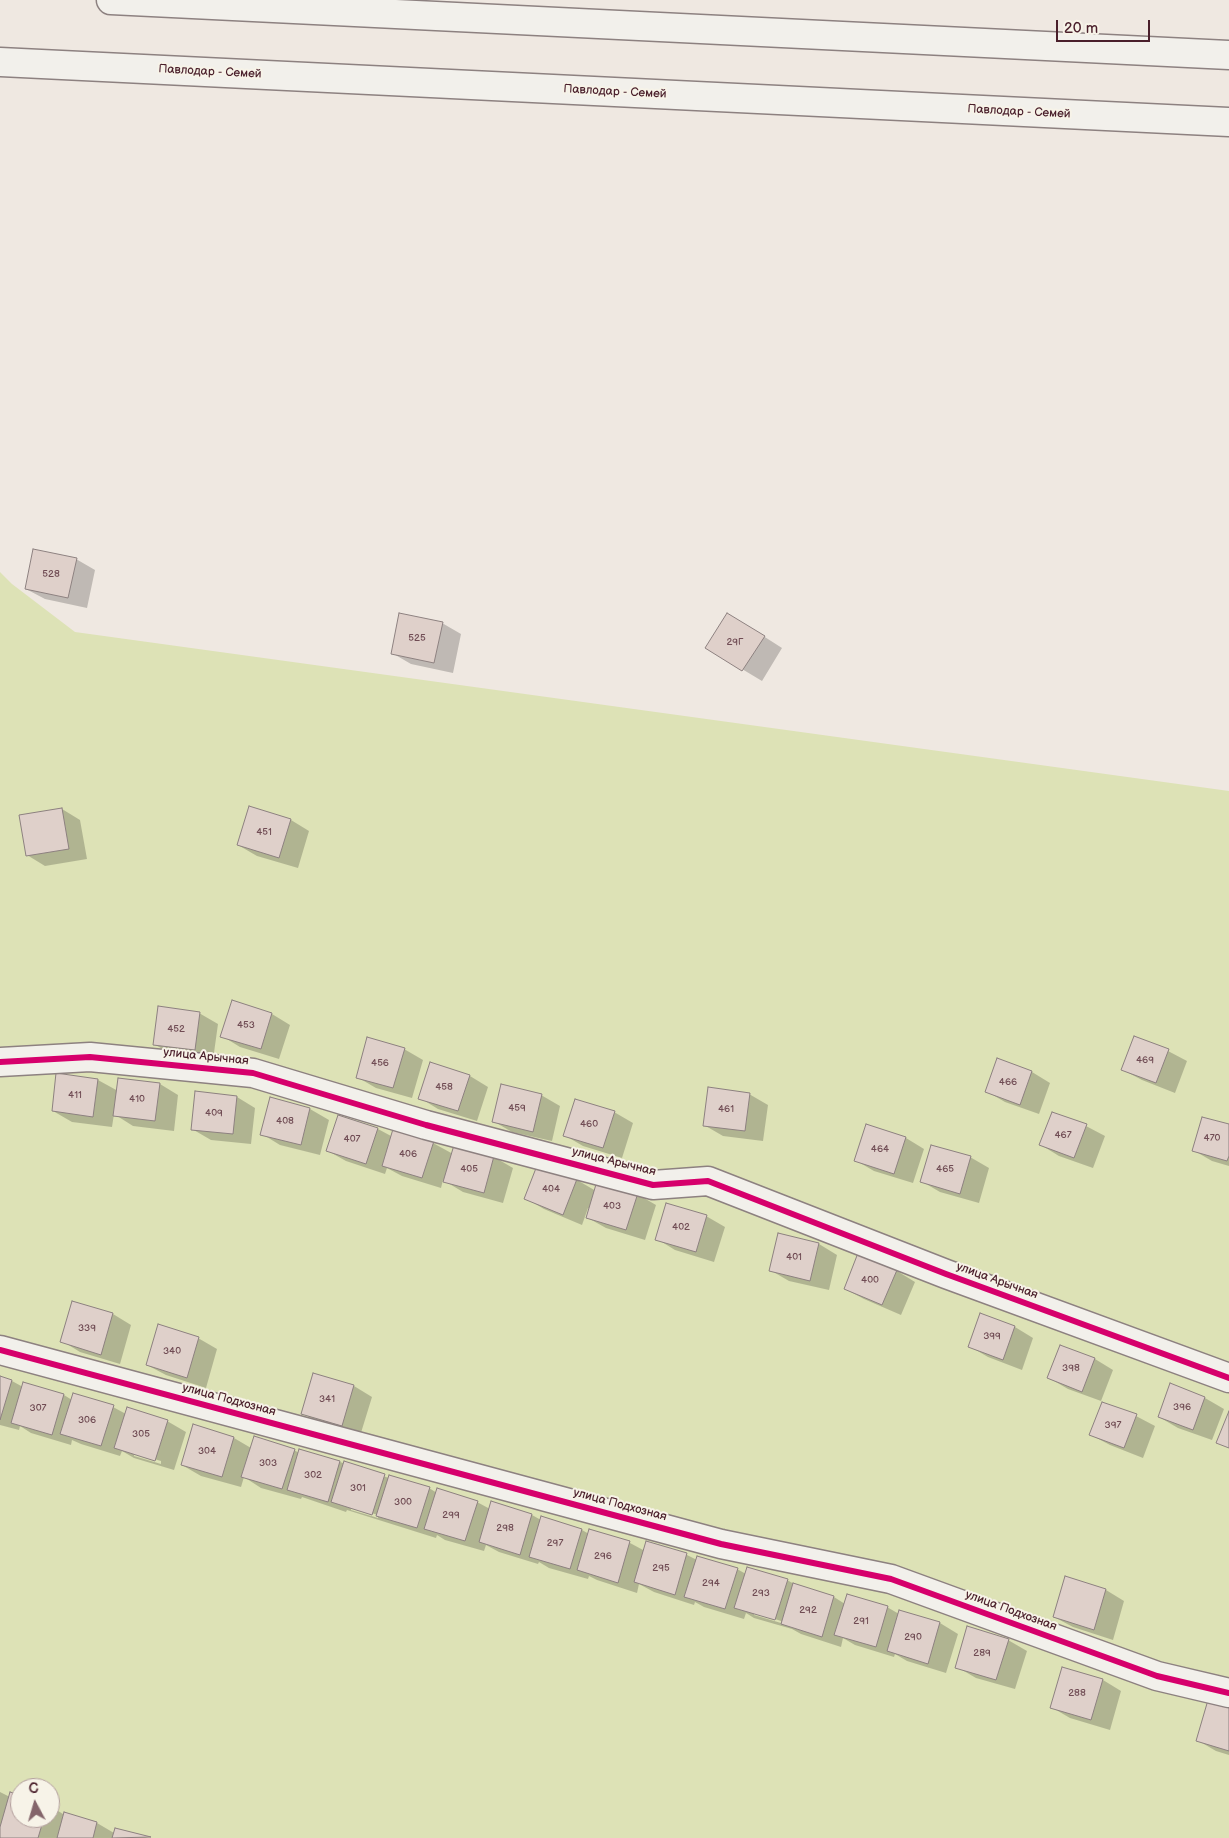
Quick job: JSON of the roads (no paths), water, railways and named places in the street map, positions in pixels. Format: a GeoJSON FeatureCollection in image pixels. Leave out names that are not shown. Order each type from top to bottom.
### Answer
{"type":"FeatureCollection","features":[{"type":"Feature","properties":{"kind":"main road"},"geometry":{"type":"LineString","coordinates":[[111,0],[1229,55]]}},
{"type":"Feature","properties":{"kind":"main road","name":"Павлодар - Семей"},"geometry":{"type":"LineString","coordinates":[[0,62],[1229,122]]}},
{"type":"Feature","properties":{"kind":"main road","name":"улица Арычная"},"geometry":{"type":"LineString","coordinates":[[0,1062],[90,1057],[253,1074],[426,1125],[653,1185],[708,1181],[946,1274],[1229,1378]]}},
{"type":"Feature","properties":{"kind":"main road","name":"улица Подхозная"},"geometry":{"type":"LineString","coordinates":[[0,1350],[721,1544],[891,1579],[1157,1676],[1229,1693]]}}]}
